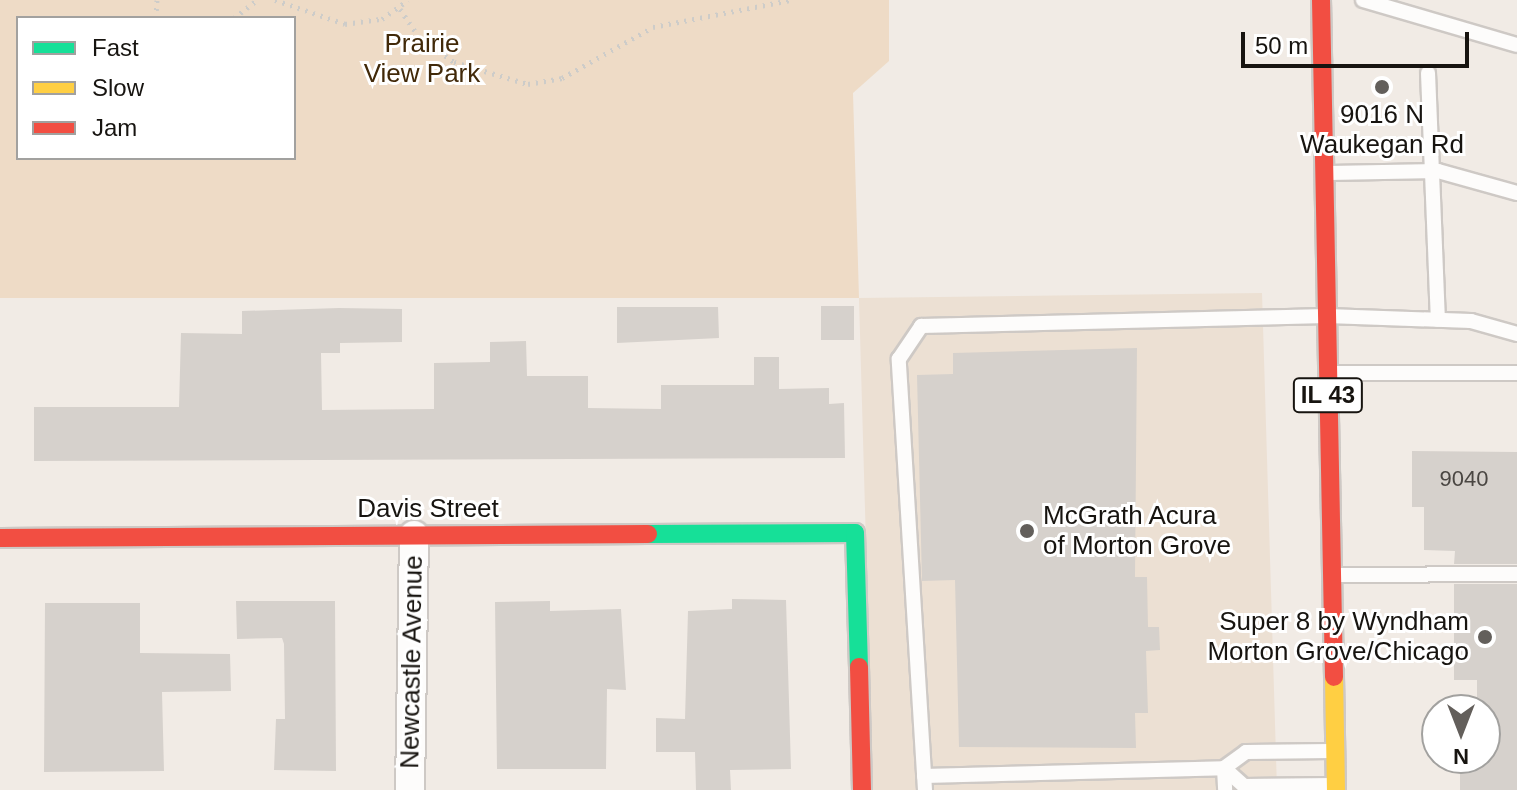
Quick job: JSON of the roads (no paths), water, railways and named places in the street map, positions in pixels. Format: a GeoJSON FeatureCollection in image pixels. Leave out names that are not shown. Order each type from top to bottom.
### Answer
{"type":"FeatureCollection","features":[{"type":"Feature","properties":{"kind":"street","name":"IL 43"},"geometry":{"type":"LineString","coordinates":[[1321,0],[1336,788]]}},
{"type":"Feature","properties":{"kind":"street","name":"Davis Street"},"geometry":{"type":"LineString","coordinates":[[0,538],[855,533],[862,790]]}},
{"type":"Feature","properties":{"kind":"street","name":"Newcastle Avenue"},"geometry":{"type":"LineString","coordinates":[[410,790],[414,535]]}},
{"type":"Feature","properties":{"kind":"lane"},"geometry":{"type":"LineString","coordinates":[[1363,0],[1517,45]]}},
{"type":"Feature","properties":{"kind":"lane"},"geometry":{"type":"LineString","coordinates":[[1428,73],[1438,320]]}},
{"type":"Feature","properties":{"kind":"lane"},"geometry":{"type":"LineString","coordinates":[[1324,173],[1432,171],[1517,193]]}},
{"type":"Feature","properties":{"kind":"lane"},"geometry":{"type":"LineString","coordinates":[[1335,751],[1246,752],[1224,768],[925,783],[899,359],[921,326],[1327,316],[1438,320],[1517,334]]}},
{"type":"Feature","properties":{"kind":"lane"},"geometry":{"type":"LineString","coordinates":[[1328,373],[1517,373]]}},
{"type":"Feature","properties":{"kind":"lane"},"geometry":{"type":"LineString","coordinates":[[1332,575],[1517,574]]}},
{"type":"Feature","properties":{"kind":"lane"},"geometry":{"type":"LineString","coordinates":[[1224,768],[1244,786],[1336,788]]}},
{"type":"Feature","properties":{"kind":"lane"},"geometry":{"type":"LineString","coordinates":[[1224,768],[1225,790]]}},
{"type":"Feature","properties":{"kind":"place","name":"9016 N Waukegan Rd"},"geometry":{"type":"Point","coordinates":[1382,87]}},
{"type":"Feature","properties":{"kind":"place","name":"McGrath Acura of Morton Grove"},"geometry":{"type":"Point","coordinates":[1027,531]}},
{"type":"Feature","properties":{"kind":"place","name":"Super 8 by Wyndham Morton Grove/Chicago"},"geometry":{"type":"Point","coordinates":[1485,637]}},
{"type":"Feature","properties":{"kind":"park label","name":"Prairie View Park"},"geometry":{"type":"Point","coordinates":[422,59]}}]}
